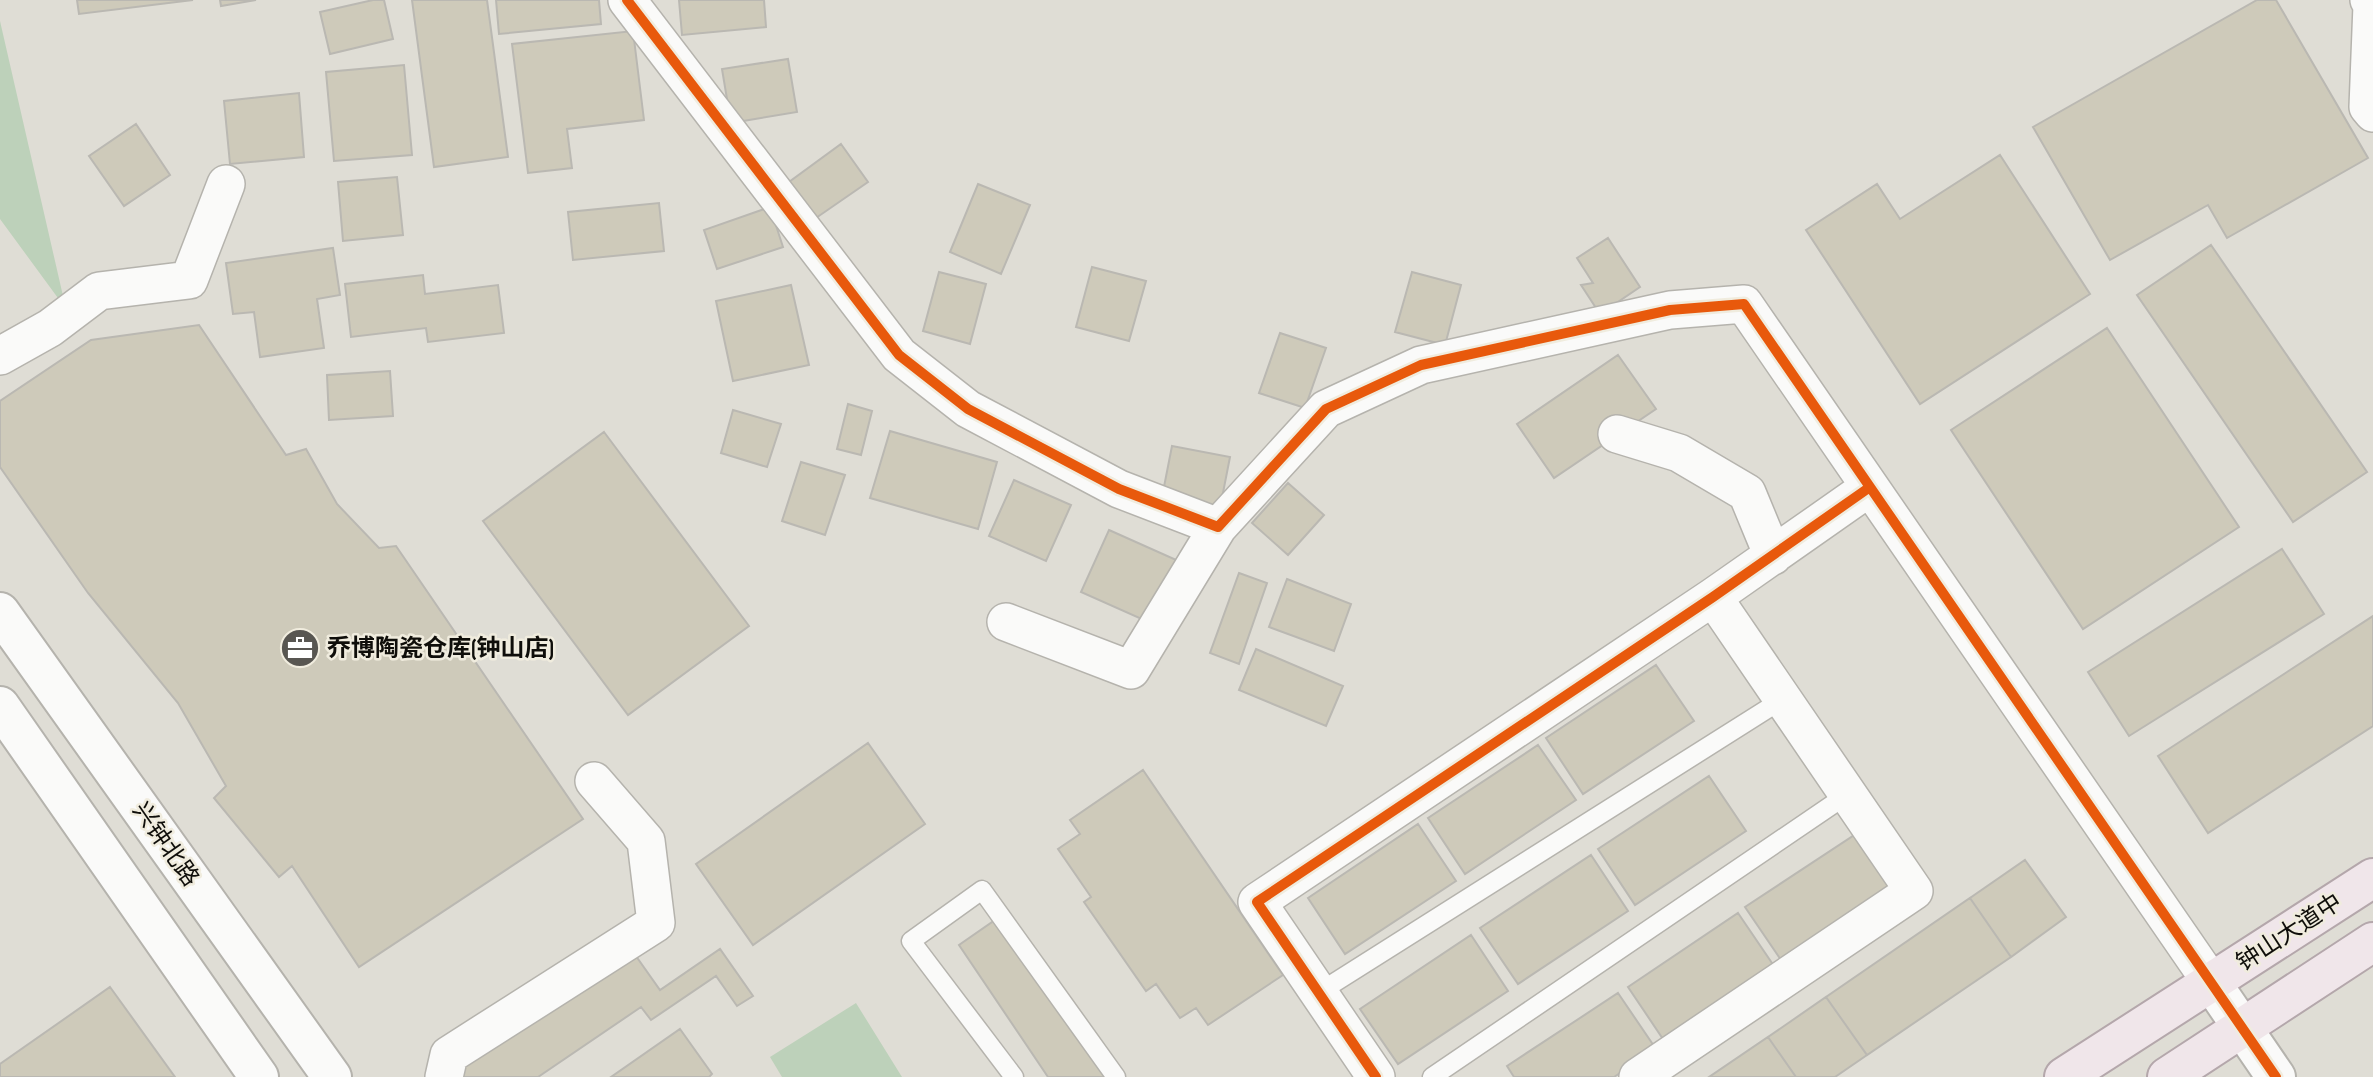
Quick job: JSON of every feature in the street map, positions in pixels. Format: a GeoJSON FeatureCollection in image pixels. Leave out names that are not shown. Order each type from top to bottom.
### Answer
{"type":"FeatureCollection","features":[{"type":"Feature","properties":{"kind":"highway","name":"钟山大道中"},"geometry":{"type":"LineString","coordinates":[[2064,1077],[2373,878]]}},
{"type":"Feature","properties":{"kind":"highway"},"geometry":{"type":"LineString","coordinates":[[2167,1077],[2373,942]]}},
{"type":"Feature","properties":{"kind":"main road","name":"兴钟北路"},"geometry":{"type":"LineString","coordinates":[[0,612],[332,1077]]}},
{"type":"Feature","properties":{"kind":"main road"},"geometry":{"type":"LineString","coordinates":[[0,706],[259,1077]]}},
{"type":"Feature","properties":{"kind":"main road"},"geometry":{"type":"LineString","coordinates":[[2211,982],[2276,1077]]}},
{"type":"Feature","properties":{"kind":"street"},"geometry":{"type":"LineString","coordinates":[[627,0],[899,355],[968,409],[1119,489],[1219,527]]}},
{"type":"Feature","properties":{"kind":"street"},"geometry":{"type":"LineString","coordinates":[[2369,0],[2372,5],[2368,107],[2373,113]]}},
{"type":"Feature","properties":{"kind":"street"},"geometry":{"type":"LineString","coordinates":[[0,356],[50,328],[99,291],[190,279],[226,184]]}},
{"type":"Feature","properties":{"kind":"street"},"geometry":{"type":"LineString","coordinates":[[1006,622],[1131,670],[1219,527],[1326,409],[1421,365],[1670,310],[1744,304],[2211,982]]}},
{"type":"Feature","properties":{"kind":"street"},"geometry":{"type":"LineString","coordinates":[[1617,434],[1679,453],[1747,493],[1773,556]]}},
{"type":"Feature","properties":{"kind":"street"},"geometry":{"type":"LineString","coordinates":[[1376,1077],[1256,902],[1713,597],[1870,487]]}},
{"type":"Feature","properties":{"kind":"street"},"geometry":{"type":"LineString","coordinates":[[1638,1077],[1914,891],[1713,597]]}},
{"type":"Feature","properties":{"kind":"street"},"geometry":{"type":"LineString","coordinates":[[444,1077],[449,1055],[656,923],[646,841],[594,781]]}},
{"type":"Feature","properties":{"kind":"lane"},"geometry":{"type":"LineString","coordinates":[[1318,993],[1783,699]]}},
{"type":"Feature","properties":{"kind":"lane"},"geometry":{"type":"LineString","coordinates":[[1432,1077],[1848,794]]}},
{"type":"Feature","properties":{"kind":"lane"},"geometry":{"type":"LineString","coordinates":[[1014,1077],[911,941],[982,890],[1116,1077]]}},
{"type":"Feature","properties":{"kind":"green space"},"geometry":{"type":"Polygon","coordinates":[[[0,21],[66,309],[0,219],[0,21]]]}},
{"type":"Feature","properties":{"kind":"green space"},"geometry":{"type":"Polygon","coordinates":[[[856,1003],[902,1077],[782,1077],[770,1057],[856,1003]]]}},
{"type":"Feature","properties":{"kind":"building"},"geometry":{"type":"Polygon","coordinates":[[[77,0],[193,0],[79,14],[77,0]]]}},
{"type":"Feature","properties":{"kind":"building"},"geometry":{"type":"Polygon","coordinates":[[[220,0],[256,0],[221,6],[220,0]]]}},
{"type":"Feature","properties":{"kind":"building"},"geometry":{"type":"Polygon","coordinates":[[[384,0],[393,39],[330,54],[320,12],[384,0]]]}},
{"type":"Feature","properties":{"kind":"building"},"geometry":{"type":"Polygon","coordinates":[[[412,0],[487,0],[508,157],[434,167],[412,0]]]}},
{"type":"Feature","properties":{"kind":"building"},"geometry":{"type":"Polygon","coordinates":[[[496,0],[599,0],[601,24],[499,34],[496,0]]]}},
{"type":"Feature","properties":{"kind":"building"},"geometry":{"type":"Polygon","coordinates":[[[679,0],[764,0],[766,27],[682,35],[679,0]]]}},
{"type":"Feature","properties":{"kind":"building"},"geometry":{"type":"Polygon","coordinates":[[[2257,0],[2276,0],[2368,158],[2227,238],[2208,205],[2110,260],[2033,127],[2257,0]]]}},
{"type":"Feature","properties":{"kind":"building"},"geometry":{"type":"Polygon","coordinates":[[[633,31],[644,120],[567,129],[572,168],[528,173],[512,44],[633,31]]]}},
{"type":"Feature","properties":{"kind":"building"},"geometry":{"type":"Polygon","coordinates":[[[788,59],[797,112],[731,123],[722,69],[788,59]]]}},
{"type":"Feature","properties":{"kind":"building"},"geometry":{"type":"Polygon","coordinates":[[[404,65],[412,155],[334,161],[326,72],[404,65]]]}},
{"type":"Feature","properties":{"kind":"building"},"geometry":{"type":"Polygon","coordinates":[[[299,93],[304,157],[230,164],[224,101],[299,93]]]}},
{"type":"Feature","properties":{"kind":"building"},"geometry":{"type":"Polygon","coordinates":[[[136,124],[170,175],[124,206],[89,156],[136,124]]]}},
{"type":"Feature","properties":{"kind":"building"},"geometry":{"type":"Polygon","coordinates":[[[841,144],[868,182],[816,218],[789,182],[841,144]]]}},
{"type":"Feature","properties":{"kind":"building"},"geometry":{"type":"Polygon","coordinates":[[[2000,155],[2090,294],[1920,404],[1806,230],[1877,184],[1900,219],[2000,155]]]}},
{"type":"Feature","properties":{"kind":"building"},"geometry":{"type":"Polygon","coordinates":[[[397,177],[403,235],[343,241],[338,182],[397,177]]]}},
{"type":"Feature","properties":{"kind":"building"},"geometry":{"type":"Polygon","coordinates":[[[978,184],[1030,205],[1001,274],[950,252],[978,184]]]}},
{"type":"Feature","properties":{"kind":"building"},"geometry":{"type":"Polygon","coordinates":[[[659,203],[664,251],[573,260],[568,212],[659,203]]]}},
{"type":"Feature","properties":{"kind":"building"},"geometry":{"type":"Polygon","coordinates":[[[770,207],[783,247],[717,269],[704,230],[770,207]]]}},
{"type":"Feature","properties":{"kind":"building"},"geometry":{"type":"Polygon","coordinates":[[[1608,238],[1640,287],[1600,314],[1581,285],[1593,283],[1577,258],[1608,238]]]}},
{"type":"Feature","properties":{"kind":"building"},"geometry":{"type":"Polygon","coordinates":[[[2211,245],[2367,472],[2293,522],[2137,295],[2211,245]]]}},
{"type":"Feature","properties":{"kind":"building"},"geometry":{"type":"Polygon","coordinates":[[[333,248],[340,295],[317,299],[324,348],[260,357],[254,312],[233,314],[226,263],[333,248]]]}},
{"type":"Feature","properties":{"kind":"building"},"geometry":{"type":"Polygon","coordinates":[[[1092,267],[1146,281],[1129,341],[1076,327],[1092,267]]]}},
{"type":"Feature","properties":{"kind":"building"},"geometry":{"type":"Polygon","coordinates":[[[939,272],[986,284],[970,344],[923,331],[939,272]]]}},
{"type":"Feature","properties":{"kind":"building"},"geometry":{"type":"Polygon","coordinates":[[[1412,272],[1461,285],[1445,345],[1395,332],[1412,272]]]}},
{"type":"Feature","properties":{"kind":"building"},"geometry":{"type":"Polygon","coordinates":[[[423,275],[425,294],[498,285],[504,333],[428,342],[426,328],[351,337],[345,284],[423,275]]]}},
{"type":"Feature","properties":{"kind":"building"},"geometry":{"type":"Polygon","coordinates":[[[791,285],[809,365],[733,381],[716,301],[791,285]]]}},
{"type":"Feature","properties":{"kind":"building","name":"乔博陶瓷仓库(钟山店)"},"geometry":{"type":"Polygon","coordinates":[[[199,325],[286,455],[306,449],[337,504],[379,548],[396,546],[583,819],[359,967],[292,866],[279,877],[214,798],[226,786],[178,703],[88,593],[0,467],[0,401],[91,340],[199,325]]]}},
{"type":"Feature","properties":{"kind":"building"},"geometry":{"type":"Polygon","coordinates":[[[2107,328],[2239,527],[2083,629],[1951,430],[2107,328]]]}},
{"type":"Feature","properties":{"kind":"building"},"geometry":{"type":"Polygon","coordinates":[[[1280,333],[1326,348],[1305,408],[1259,393],[1280,333]]]}},
{"type":"Feature","properties":{"kind":"building"},"geometry":{"type":"Polygon","coordinates":[[[1618,355],[1656,409],[1554,478],[1517,424],[1618,355]]]}},
{"type":"Feature","properties":{"kind":"building"},"geometry":{"type":"Polygon","coordinates":[[[390,371],[393,416],[329,420],[327,375],[390,371]]]}},
{"type":"Feature","properties":{"kind":"building"},"geometry":{"type":"Polygon","coordinates":[[[848,404],[872,411],[861,455],[837,449],[848,404]]]}},
{"type":"Feature","properties":{"kind":"building"},"geometry":{"type":"Polygon","coordinates":[[[733,410],[781,424],[767,467],[721,453],[733,410]]]}},
{"type":"Feature","properties":{"kind":"building"},"geometry":{"type":"Polygon","coordinates":[[[890,431],[997,462],[978,529],[870,498],[890,431]]]}},
{"type":"Feature","properties":{"kind":"building"},"geometry":{"type":"Polygon","coordinates":[[[604,432],[749,626],[628,715],[483,521],[604,432]]]}},
{"type":"Feature","properties":{"kind":"building"},"geometry":{"type":"Polygon","coordinates":[[[1172,446],[1230,457],[1220,508],[1162,497],[1172,446]]]}},
{"type":"Feature","properties":{"kind":"building"},"geometry":{"type":"Polygon","coordinates":[[[801,462],[845,475],[825,535],[782,521],[801,462]]]}},
{"type":"Feature","properties":{"kind":"building"},"geometry":{"type":"Polygon","coordinates":[[[1014,480],[1071,505],[1046,561],[989,536],[1014,480]]]}},
{"type":"Feature","properties":{"kind":"building"},"geometry":{"type":"Polygon","coordinates":[[[1288,483],[1324,515],[1288,555],[1252,523],[1288,483]]]}},
{"type":"Feature","properties":{"kind":"building"},"geometry":{"type":"Polygon","coordinates":[[[1109,530],[1183,563],[1155,625],[1081,592],[1109,530]]]}},
{"type":"Feature","properties":{"kind":"building"},"geometry":{"type":"Polygon","coordinates":[[[2282,549],[2324,614],[2129,736],[2088,672],[2282,549]]]}},
{"type":"Feature","properties":{"kind":"building"},"geometry":{"type":"Polygon","coordinates":[[[1239,573],[1267,583],[1239,664],[1210,653],[1239,573]]]}},
{"type":"Feature","properties":{"kind":"building"},"geometry":{"type":"Polygon","coordinates":[[[1287,579],[1351,604],[1334,651],[1269,627],[1287,579]]]}},
{"type":"Feature","properties":{"kind":"building"},"geometry":{"type":"Polygon","coordinates":[[[2373,616],[2373,726],[2208,833],[2158,756],[2373,616]]]}},
{"type":"Feature","properties":{"kind":"building"},"geometry":{"type":"Polygon","coordinates":[[[1256,649],[1343,686],[1326,726],[1239,690],[1256,649]]]}},
{"type":"Feature","properties":{"kind":"building"},"geometry":{"type":"Polygon","coordinates":[[[1656,665],[1694,721],[1583,794],[1546,738],[1656,665]]]}},
{"type":"Feature","properties":{"kind":"building"},"geometry":{"type":"Polygon","coordinates":[[[868,743],[925,824],[753,945],[696,864],[868,743]]]}},
{"type":"Feature","properties":{"kind":"building"},"geometry":{"type":"Polygon","coordinates":[[[1538,745],[1576,800],[1465,874],[1428,818],[1538,745]]]}},
{"type":"Feature","properties":{"kind":"building"},"geometry":{"type":"Polygon","coordinates":[[[1143,770],[1283,975],[1208,1025],[1196,1008],[1180,1018],[1156,984],[1146,991],[1084,902],[1091,897],[1058,849],[1080,834],[1070,820],[1143,770]]]}},
{"type":"Feature","properties":{"kind":"building"},"geometry":{"type":"Polygon","coordinates":[[[1709,776],[1746,831],[1635,905],[1598,849],[1709,776]]]}},
{"type":"Feature","properties":{"kind":"building"},"geometry":{"type":"Polygon","coordinates":[[[1418,824],[1456,881],[1345,954],[1308,898],[1418,824]]]}},
{"type":"Feature","properties":{"kind":"building"},"geometry":{"type":"Polygon","coordinates":[[[1856,834],[1893,889],[1783,963],[1745,907],[1856,834]]]}},
{"type":"Feature","properties":{"kind":"building"},"geometry":{"type":"Polygon","coordinates":[[[1591,855],[1628,911],[1518,984],[1480,928],[1591,855]]]}},
{"type":"Feature","properties":{"kind":"building"},"geometry":{"type":"Polygon","coordinates":[[[2025,860],[2066,917],[2011,957],[1970,898],[2025,860]]]}},
{"type":"Feature","properties":{"kind":"building"},"geometry":{"type":"Polygon","coordinates":[[[1970,898],[2011,957],[1867,1055],[1826,997],[1970,898]]]}},
{"type":"Feature","properties":{"kind":"building"},"geometry":{"type":"Polygon","coordinates":[[[1738,913],[1776,969],[1665,1042],[1628,987],[1738,913]]]}},
{"type":"Feature","properties":{"kind":"building"},"geometry":{"type":"Polygon","coordinates":[[[998,918],[1106,1077],[1048,1077],[959,945],[998,918]]]}},
{"type":"Feature","properties":{"kind":"building"},"geometry":{"type":"Polygon","coordinates":[[[1471,935],[1508,991],[1398,1064],[1360,1009],[1471,935]]]}},
{"type":"Feature","properties":{"kind":"building"},"geometry":{"type":"Polygon","coordinates":[[[631,949],[660,990],[720,949],[753,996],[737,1006],[716,976],[651,1020],[641,1007],[538,1077],[448,1077],[631,949]]]}},
{"type":"Feature","properties":{"kind":"building"},"geometry":{"type":"Polygon","coordinates":[[[110,987],[175,1077],[0,1077],[0,1064],[110,987]]]}},
{"type":"Feature","properties":{"kind":"building"},"geometry":{"type":"Polygon","coordinates":[[[1618,993],[1656,1049],[1614,1077],[1514,1077],[1507,1066],[1618,993]]]}},
{"type":"Feature","properties":{"kind":"building"},"geometry":{"type":"Polygon","coordinates":[[[1826,997],[1867,1055],[1835,1077],[1796,1077],[1768,1037],[1826,997]]]}},
{"type":"Feature","properties":{"kind":"building"},"geometry":{"type":"Polygon","coordinates":[[[680,1029],[712,1074],[709,1077],[611,1077],[680,1029]]]}},
{"type":"Feature","properties":{"kind":"building"},"geometry":{"type":"Polygon","coordinates":[[[1768,1037],[1796,1077],[1709,1077],[1768,1037]]]}},
{"type":"Feature","properties":{"kind":"cycle path"},"geometry":{"type":"LineString","coordinates":[[627,0],[899,355],[968,409],[1119,489],[1218,527],[1326,409],[1421,365],[1670,310],[1744,304],[2276,1077]]}},
{"type":"Feature","properties":{"kind":"cycle path"},"geometry":{"type":"LineString","coordinates":[[1376,1077],[1257,902],[1713,597],[1870,487]]}},
{"type":"Feature","properties":{"kind":"place","name":"乔博陶瓷仓库(钟山店)"},"geometry":{"type":"Point","coordinates":[300,648]}}]}
